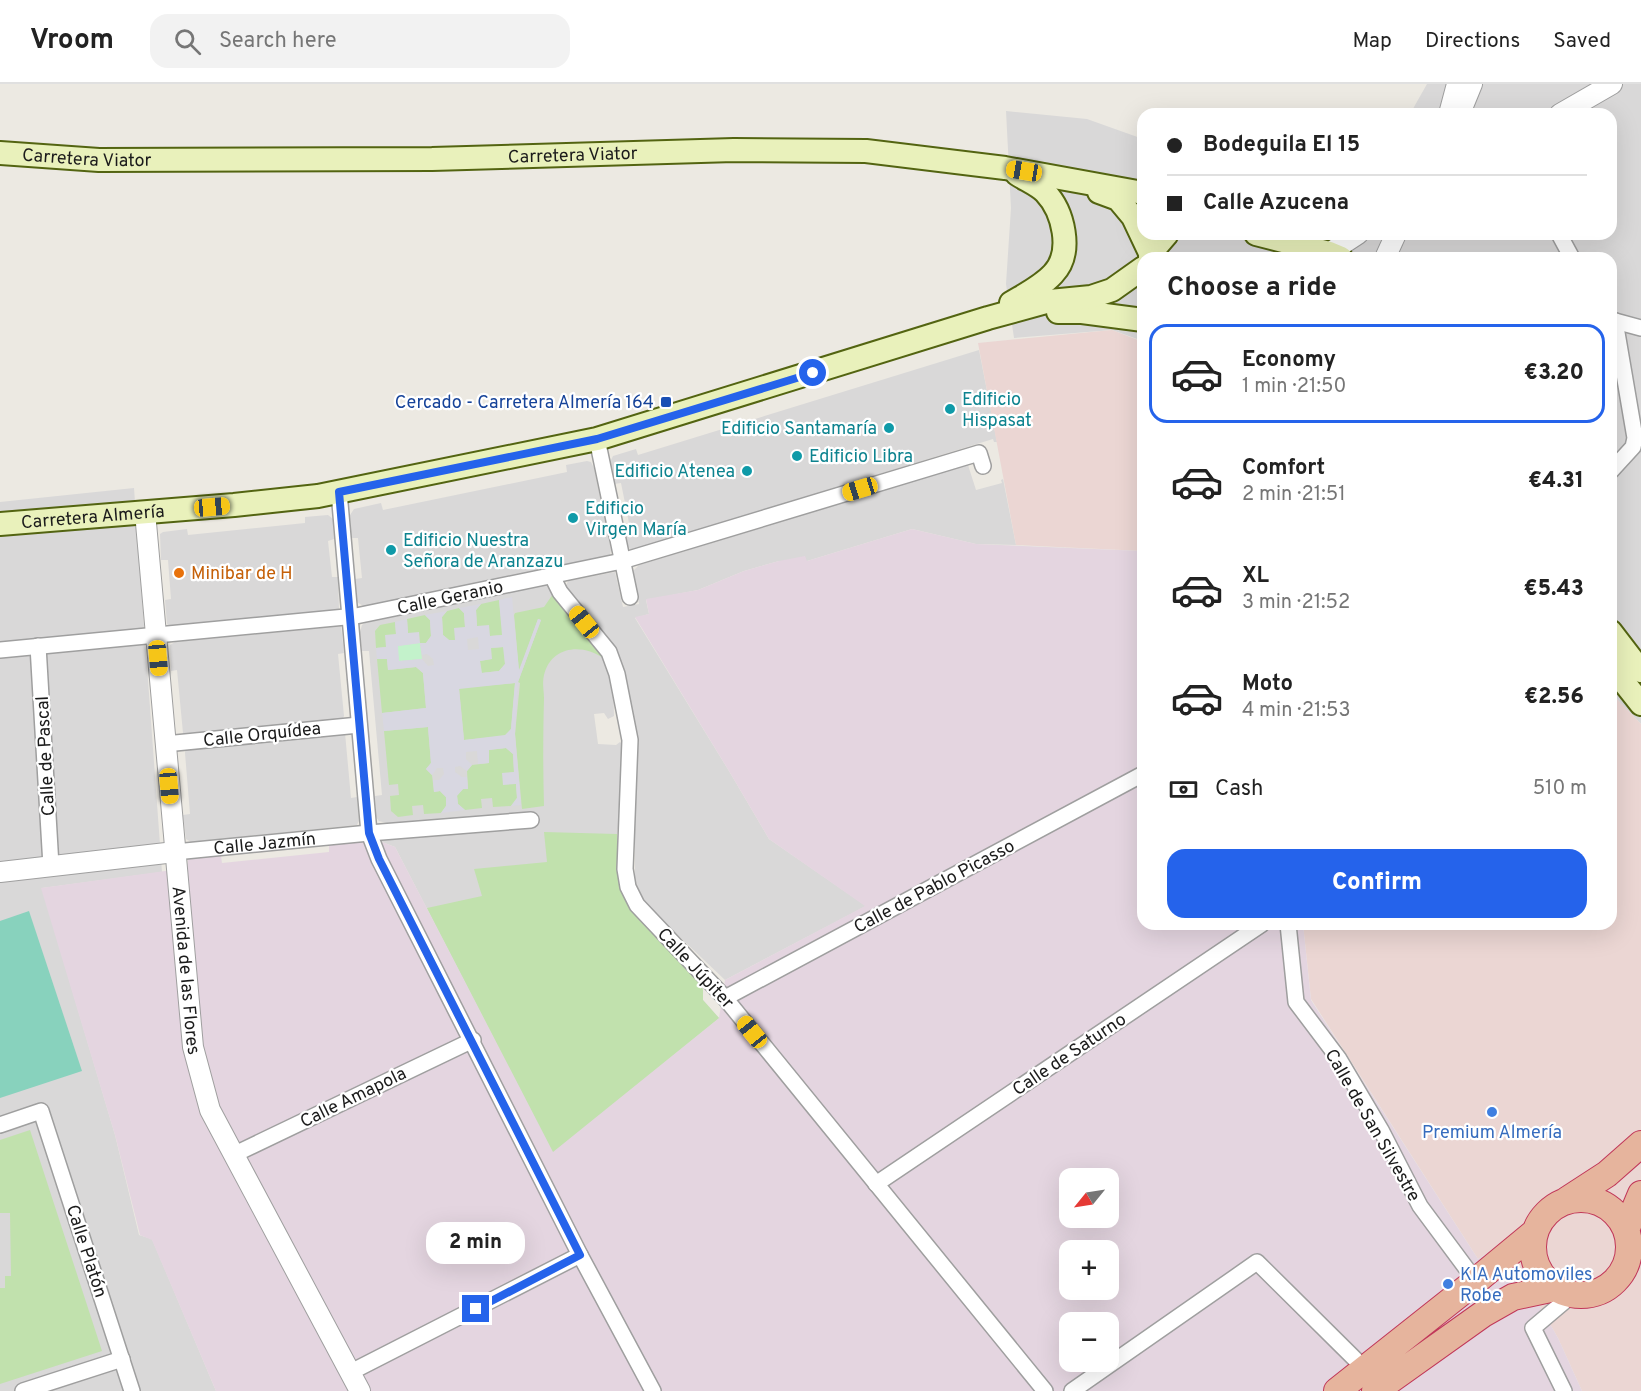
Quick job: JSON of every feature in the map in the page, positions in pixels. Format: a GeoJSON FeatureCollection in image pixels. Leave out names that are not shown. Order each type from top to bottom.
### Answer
{"type":"FeatureCollection","features":[{"type":"Feature","properties":{"kind":"highway"},"geometry":{"type":"LineString","coordinates":[[1375,1381],[1477,1281],[1534,1232],[1550,1209],[1607,1174],[1641,1144]]}},
{"type":"Feature","properties":{"kind":"highway"},"geometry":{"type":"LineString","coordinates":[[1626,1230],[1641,1194]]}},
{"type":"Feature","properties":{"kind":"highway"},"geometry":{"type":"LineString","coordinates":[[1337,1391],[1375,1381],[1513,1298],[1564,1292],[1589,1295],[1613,1284],[1624,1269],[1630,1248],[1626,1230],[1617,1215],[1604,1204],[1593,1200],[1566,1200]]}},
{"type":"Feature","properties":{"kind":"highway"},"geometry":{"type":"LineString","coordinates":[[1534,1232],[1533,1252],[1538,1269],[1564,1292]]}},
{"type":"Feature","properties":{"kind":"main road","name":"Carretera Viator"},"geometry":{"type":"LineString","coordinates":[[0,153],[99,160],[135,160],[432,159],[734,150],[866,151],[1005,168],[1137,192]]}},
{"type":"Feature","properties":{"kind":"main road"},"geometry":{"type":"LineString","coordinates":[[988,318],[1041,285],[1056,272],[1065,234],[1059,214],[1045,191],[1005,168]]}},
{"type":"Feature","properties":{"kind":"main road"},"geometry":{"type":"LineString","coordinates":[[1061,177],[1118,199],[1133,217],[1137,228]]}},
{"type":"Feature","properties":{"kind":"main road"},"geometry":{"type":"LineString","coordinates":[[1279,240],[1324,252]]}},
{"type":"Feature","properties":{"kind":"main road"},"geometry":{"type":"LineString","coordinates":[[988,318],[1050,301],[1091,297],[1112,290],[1137,269]]}},
{"type":"Feature","properties":{"kind":"main road"},"geometry":{"type":"LineString","coordinates":[[988,318],[1050,312],[1082,312],[1137,319]]}},
{"type":"Feature","properties":{"kind":"main road","name":"Carretera Almería"},"geometry":{"type":"LineString","coordinates":[[0,524],[246,504],[339,492],[597,439],[988,318]]}},
{"type":"Feature","properties":{"kind":"main road"},"geometry":{"type":"LineString","coordinates":[[1617,640],[1641,671]]}},
{"type":"Feature","properties":{"kind":"main road"},"geometry":{"type":"LineString","coordinates":[[1617,674],[1641,704]]}},
{"type":"Feature","properties":{"kind":"street"},"geometry":{"type":"LineString","coordinates":[[1455,108],[1457,84]]}},
{"type":"Feature","properties":{"kind":"street"},"geometry":{"type":"LineString","coordinates":[[1461,108],[1472,84]]}},
{"type":"Feature","properties":{"kind":"street"},"geometry":{"type":"LineString","coordinates":[[1570,108],[1612,84]]}},
{"type":"Feature","properties":{"kind":"street"},"geometry":{"type":"LineString","coordinates":[[1338,252],[1351,240]]}},
{"type":"Feature","properties":{"kind":"street"},"geometry":{"type":"LineString","coordinates":[[1617,321],[1641,328]]}},
{"type":"Feature","properties":{"kind":"street"},"geometry":{"type":"LineString","coordinates":[[1617,341],[1635,438],[1633,447],[1617,464]]}},
{"type":"Feature","properties":{"kind":"street"},"geometry":{"type":"LineString","coordinates":[[597,439],[630,597]]}},
{"type":"Feature","properties":{"kind":"street","name":"Calle Geranio"},"geometry":{"type":"LineString","coordinates":[[0,650],[350,617],[622,561],[979,453],[983,466]]}},
{"type":"Feature","properties":{"kind":"street"},"geometry":{"type":"LineString","coordinates":[[339,492],[369,833],[379,859],[473,1040],[580,1255],[653,1391]]}},
{"type":"Feature","properties":{"kind":"street","name":"Avenida de las Flores"},"geometry":{"type":"LineString","coordinates":[[145,512],[193,1047],[210,1110],[360,1391]]}},
{"type":"Feature","properties":{"kind":"street","name":"Calle Júpiter"},"geometry":{"type":"LineString","coordinates":[[552,576],[560,592],[609,652],[617,674],[630,740],[625,869],[628,887],[637,905],[725,998],[1045,1391]]}},
{"type":"Feature","properties":{"kind":"street","name":"Calle de Pascal"},"geometry":{"type":"LineString","coordinates":[[38,646],[51,866]]}},
{"type":"Feature","properties":{"kind":"street","name":"Calle Orquídea"},"geometry":{"type":"LineString","coordinates":[[165,744],[360,724]]}},
{"type":"Feature","properties":{"kind":"street","name":"Calle de Pablo Picasso"},"geometry":{"type":"LineString","coordinates":[[725,998],[1137,777]]}},
{"type":"Feature","properties":{"kind":"street","name":"Calle Jazmín"},"geometry":{"type":"LineString","coordinates":[[0,872],[369,833],[531,820]]}},
{"type":"Feature","properties":{"kind":"street","name":"Calle de Saturno"},"geometry":{"type":"LineString","coordinates":[[876,1184],[1253,930]]}},
{"type":"Feature","properties":{"kind":"street","name":"Calle de San Silvestre"},"geometry":{"type":"LineString","coordinates":[[1289,930],[1296,1002],[1339,1059],[1381,1131],[1420,1206],[1477,1281]]}},
{"type":"Feature","properties":{"kind":"street","name":"Calle Amapola"},"geometry":{"type":"LineString","coordinates":[[233,1155],[473,1040]]}},
{"type":"Feature","properties":{"kind":"street","name":"Calle Platón"},"geometry":{"type":"LineString","coordinates":[[0,1125],[41,1111],[132,1391]]}},
{"type":"Feature","properties":{"kind":"street"},"geometry":{"type":"LineString","coordinates":[[351,1372],[580,1255]]}},
{"type":"Feature","properties":{"kind":"street"},"geometry":{"type":"LineString","coordinates":[[1071,1391],[1257,1262],[1375,1381]]}},
{"type":"Feature","properties":{"kind":"street"},"geometry":{"type":"LineString","coordinates":[[1564,1292],[1533,1328],[1564,1391]]}},
{"type":"Feature","properties":{"kind":"street"},"geometry":{"type":"LineString","coordinates":[[23,1391],[122,1359]]}},
{"type":"Feature","properties":{"kind":"shaded area"},"geometry":{"type":"Polygon","coordinates":[[[1427,84],[1641,84],[1641,724],[1617,699],[1617,252],[1137,252],[1137,339],[1112,330],[1014,338],[1006,284],[1011,208],[1006,111],[1087,119],[1137,137],[1137,240],[1617,240],[1617,108],[1413,108],[1427,84]]]}},
{"type":"Feature","properties":{"kind":"shaded area"},"geometry":{"type":"Polygon","coordinates":[[[1112,330],[1137,340],[1137,551],[1016,545],[978,343],[1112,330]]]}},
{"type":"Feature","properties":{"kind":"shaded area"},"geometry":{"type":"Polygon","coordinates":[[[979,350],[997,442],[993,439],[636,549],[630,549],[628,546],[623,524],[629,523],[621,483],[614,484],[610,462],[613,456],[636,449],[638,455],[979,350]]]}},
{"type":"Feature","properties":{"kind":"shaded area"},"geometry":{"type":"Polygon","coordinates":[[[591,462],[594,468],[611,550],[610,555],[367,606],[357,602],[355,579],[362,578],[358,538],[351,538],[350,515],[354,509],[381,503],[383,510],[567,472],[566,465],[591,462]]]}},
{"type":"Feature","properties":{"kind":"shaded area"},"geometry":{"type":"Polygon","coordinates":[[[968,465],[976,490],[1002,483],[1003,479],[1016,545],[976,544],[912,529],[807,561],[779,561],[744,571],[698,590],[646,600],[649,614],[635,618],[769,839],[866,906],[725,980],[642,901],[635,880],[635,752],[624,668],[606,638],[574,604],[566,586],[568,581],[615,572],[623,607],[639,604],[633,571],[639,565],[968,465]]]}},
{"type":"Feature","properties":{"kind":"shaded area"},"geometry":{"type":"Polygon","coordinates":[[[134,488],[162,872],[42,888],[115,1135],[139,1235],[152,1239],[216,1391],[0,1391],[0,502],[134,488]]]}},
{"type":"Feature","properties":{"kind":"shaded area"},"geometry":{"type":"Polygon","coordinates":[[[328,515],[333,519],[334,539],[328,541],[332,577],[338,577],[339,610],[172,627],[167,624],[165,600],[171,599],[168,560],[161,560],[160,534],[187,529],[188,535],[305,523],[305,517],[328,515]]]}},
{"type":"Feature","properties":{"kind":"shaded area"},"geometry":{"type":"Polygon","coordinates":[[[912,529],[976,544],[1137,551],[1137,930],[1304,930],[1311,1000],[1478,1259],[1504,1243],[1558,1338],[1582,1391],[216,1391],[152,1240],[140,1235],[115,1135],[41,888],[187,868],[188,859],[221,856],[222,863],[329,852],[329,845],[361,842],[382,842],[395,847],[553,1151],[719,1018],[725,980],[865,906],[769,839],[635,617],[649,614],[646,599],[698,590],[744,571],[805,556],[807,561],[912,529]]]}},
{"type":"Feature","properties":{"kind":"shaded area"},"geometry":{"type":"Polygon","coordinates":[[[546,585],[603,656],[613,676],[614,716],[608,719],[604,713],[594,714],[598,744],[616,745],[620,742],[623,745],[622,798],[617,853],[623,891],[629,909],[701,985],[703,1000],[719,1018],[553,1152],[395,847],[382,842],[386,823],[379,821],[376,817],[375,796],[382,795],[369,651],[362,651],[360,632],[365,623],[546,585]]]}},
{"type":"Feature","properties":{"kind":"shaded area"},"geometry":{"type":"Polygon","coordinates":[[[512,597],[519,670],[538,619],[541,620],[518,682],[515,734],[521,805],[511,806],[517,798],[516,784],[503,785],[502,773],[514,772],[513,754],[506,748],[489,750],[489,763],[478,764],[477,751],[466,752],[466,759],[472,765],[467,771],[460,766],[455,767],[455,772],[462,777],[467,777],[468,789],[463,789],[457,796],[458,804],[465,810],[441,813],[446,806],[446,797],[440,791],[434,792],[433,780],[439,780],[444,774],[443,768],[437,768],[432,775],[426,769],[431,763],[428,727],[384,731],[382,713],[426,708],[423,673],[416,667],[388,670],[387,659],[377,659],[376,648],[386,647],[385,635],[396,634],[395,622],[407,619],[408,633],[419,632],[420,643],[426,643],[431,636],[430,620],[425,615],[447,611],[442,617],[443,635],[449,640],[455,640],[454,628],[465,627],[464,613],[459,608],[481,604],[476,610],[477,626],[489,625],[490,636],[502,635],[499,600],[512,597]],[[478,637],[467,639],[468,650],[479,649],[478,637]],[[420,643],[398,646],[399,661],[422,659],[428,666],[434,665],[433,659],[427,654],[422,655],[420,643]],[[503,647],[491,648],[492,659],[480,661],[482,673],[499,671],[505,664],[503,647]],[[515,683],[459,689],[464,740],[505,735],[511,729],[515,683]]]}},
{"type":"Feature","properties":{"kind":"shaded area"},"geometry":{"type":"Polygon","coordinates":[[[341,626],[344,653],[338,654],[344,716],[342,720],[184,735],[177,670],[171,671],[170,645],[175,642],[341,626]]]}},
{"type":"Feature","properties":{"kind":"shaded area"},"geometry":{"type":"Polygon","coordinates":[[[1617,699],[1641,724],[1641,1391],[1582,1391],[1558,1338],[1504,1243],[1478,1259],[1311,999],[1304,930],[1617,930],[1617,699]]]}},
{"type":"Feature","properties":{"kind":"shaded area"},"geometry":{"type":"Polygon","coordinates":[[[345,733],[351,798],[357,797],[359,821],[357,825],[191,842],[186,839],[183,815],[190,814],[186,748],[345,733]]]}},
{"type":"Feature","properties":{"kind":"green space"},"geometry":{"type":"Polygon","coordinates":[[[553,594],[603,658],[586,650],[568,650],[553,658],[548,665],[543,681],[544,806],[522,809],[515,734],[520,683],[518,682],[541,620],[538,619],[519,672],[514,615],[544,607],[553,594]]]}},
{"type":"Feature","properties":{"kind":"green space"},"geometry":{"type":"Polygon","coordinates":[[[499,600],[503,635],[490,636],[477,626],[476,610],[481,604],[499,600]]]}},
{"type":"Feature","properties":{"kind":"green space"},"geometry":{"type":"Polygon","coordinates":[[[459,608],[464,613],[465,627],[455,640],[449,640],[443,635],[442,617],[447,611],[459,608]]]}},
{"type":"Feature","properties":{"kind":"green space"},"geometry":{"type":"Polygon","coordinates":[[[425,615],[430,620],[431,636],[426,643],[420,643],[408,633],[407,619],[425,615]]]}},
{"type":"Feature","properties":{"kind":"green space"},"geometry":{"type":"Polygon","coordinates":[[[395,622],[396,634],[386,647],[376,648],[375,631],[380,625],[395,622]]]}},
{"type":"Feature","properties":{"kind":"green space"},"geometry":{"type":"Polygon","coordinates":[[[420,643],[422,659],[399,661],[397,646],[420,643]]]}},
{"type":"Feature","properties":{"kind":"green space"},"geometry":{"type":"Polygon","coordinates":[[[504,647],[505,664],[499,671],[481,673],[480,661],[491,659],[491,648],[504,647]]]}},
{"type":"Feature","properties":{"kind":"green space"},"geometry":{"type":"Polygon","coordinates":[[[387,658],[388,670],[416,667],[423,673],[426,708],[382,713],[377,659],[387,658]]]}},
{"type":"Feature","properties":{"kind":"green space"},"geometry":{"type":"Polygon","coordinates":[[[515,683],[511,729],[505,736],[464,740],[459,688],[515,683]]]}},
{"type":"Feature","properties":{"kind":"green space"},"geometry":{"type":"Polygon","coordinates":[[[428,727],[431,763],[426,769],[432,775],[434,792],[440,791],[446,797],[446,806],[441,813],[424,814],[423,805],[412,806],[413,815],[398,817],[391,811],[390,796],[399,795],[398,784],[389,785],[384,731],[428,727]]]}},
{"type":"Feature","properties":{"kind":"green space"},"geometry":{"type":"Polygon","coordinates":[[[506,748],[513,754],[514,772],[502,774],[516,784],[517,798],[511,806],[493,807],[492,798],[481,799],[482,808],[465,810],[458,804],[457,795],[463,789],[468,788],[467,771],[472,765],[489,763],[488,750],[506,748]]]}},
{"type":"Feature","properties":{"kind":"green space"},"geometry":{"type":"Polygon","coordinates":[[[544,832],[617,834],[619,872],[629,909],[701,985],[703,1000],[719,1018],[553,1152],[427,908],[482,896],[474,869],[547,862],[544,832]]]}},
{"type":"Feature","properties":{"kind":"green space"},"geometry":{"type":"Polygon","coordinates":[[[29,911],[82,1071],[0,1098],[0,921],[29,911]]]}},
{"type":"Feature","properties":{"kind":"green space"},"geometry":{"type":"Polygon","coordinates":[[[30,1130],[102,1351],[0,1384],[0,1288],[5,1288],[5,1276],[11,1276],[10,1213],[0,1213],[0,1140],[30,1130]]]}},
{"type":"Feature","properties":{"kind":"place","name":"Cercado - Carretera Almería 164"},"geometry":{"type":"Point","coordinates":[666,402]}},
{"type":"Feature","properties":{"kind":"place","name":"Edificio Hispasat"},"geometry":{"type":"Point","coordinates":[950,409]}},
{"type":"Feature","properties":{"kind":"place","name":"Edificio Santamaría"},"geometry":{"type":"Point","coordinates":[889,428]}},
{"type":"Feature","properties":{"kind":"place","name":"Edificio Libra"},"geometry":{"type":"Point","coordinates":[797,456]}},
{"type":"Feature","properties":{"kind":"place","name":"Edificio Atenea"},"geometry":{"type":"Point","coordinates":[747,471]}},
{"type":"Feature","properties":{"kind":"place","name":"Edificio Virgen María"},"geometry":{"type":"Point","coordinates":[573,518]}},
{"type":"Feature","properties":{"kind":"place","name":"Edificio Nuestra Señora de Aranzazu"},"geometry":{"type":"Point","coordinates":[391,550]}},
{"type":"Feature","properties":{"kind":"place","name":"Minibar de H"},"geometry":{"type":"Point","coordinates":[179,573]}},
{"type":"Feature","properties":{"kind":"place","name":"Premium Almería"},"geometry":{"type":"Point","coordinates":[1492,1112]}},
{"type":"Feature","properties":{"kind":"place","name":"KIA Automoviles Robe"},"geometry":{"type":"Point","coordinates":[1448,1284]}},
{"type":"Feature","properties":{"kind":"route"},"geometry":{"type":"LineString","coordinates":[[476,1309],[580,1255],[473,1040],[379,859],[369,833],[339,492],[597,439],[813,373]]}}]}
